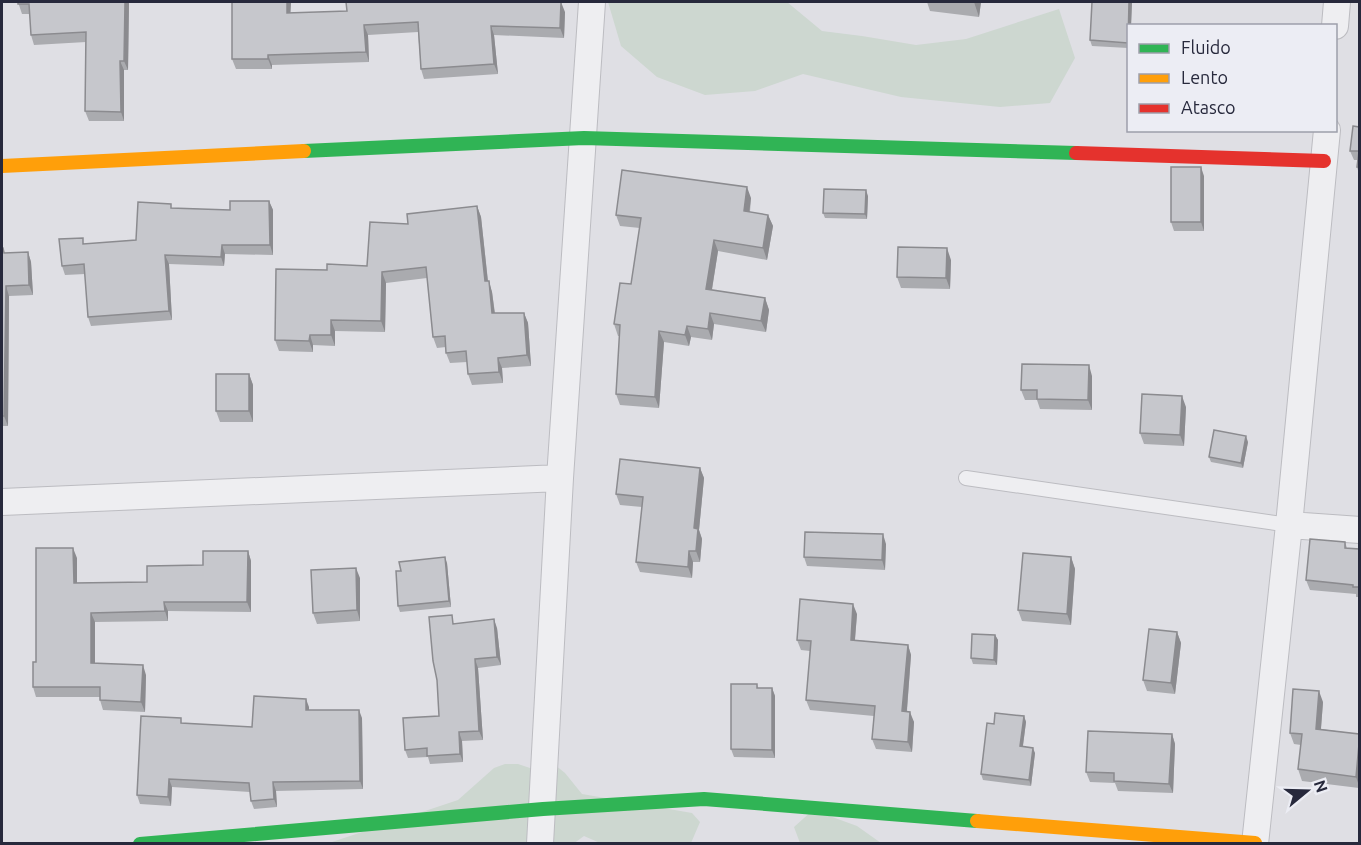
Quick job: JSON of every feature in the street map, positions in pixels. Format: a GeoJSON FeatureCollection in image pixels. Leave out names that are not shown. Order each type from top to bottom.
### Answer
{"type":"FeatureCollection","features":[{"type":"Feature","properties":{"kind":"street"},"geometry":{"type":"LineString","coordinates":[[540,843],[560,478],[592,2]]}},
{"type":"Feature","properties":{"kind":"street"},"geometry":{"type":"LineString","coordinates":[[1335,24],[1336,2]]}},
{"type":"Feature","properties":{"kind":"street"},"geometry":{"type":"LineString","coordinates":[[140,843],[543,809],[704,799],[1255,843],[1327,132]]}},
{"type":"Feature","properties":{"kind":"street"},"geometry":{"type":"LineString","coordinates":[[2,166],[584,138],[1324,161]]}},
{"type":"Feature","properties":{"kind":"street"},"geometry":{"type":"LineString","coordinates":[[2,502],[560,478]]}},
{"type":"Feature","properties":{"kind":"street"},"geometry":{"type":"LineString","coordinates":[[1288,525],[1359,530]]}},
{"type":"Feature","properties":{"kind":"lane"},"geometry":{"type":"LineString","coordinates":[[966,478],[1288,525]]}},
{"type":"Feature","properties":{"kind":"shaded area"},"geometry":{"type":"Polygon","coordinates":[[[608,2],[787,2],[822,31],[916,45],[966,39],[1059,9],[1075,58],[1050,103],[1000,107],[901,97],[803,74],[755,91],[705,95],[657,77],[621,46],[608,2]]]}},
{"type":"Feature","properties":{"kind":"shaded area"},"geometry":{"type":"Polygon","coordinates":[[[505,764],[518,764],[530,768],[555,765],[565,773],[582,794],[692,813],[700,822],[691,843],[600,843],[584,836],[573,844],[326,844],[458,800],[494,768],[505,764]]]}},
{"type":"Feature","properties":{"kind":"shaded area"},"geometry":{"type":"Polygon","coordinates":[[[813,810],[857,826],[881,843],[800,843],[794,827],[813,810]]]}},
{"type":"Feature","properties":{"kind":"building"},"geometry":{"type":"Polygon","coordinates":[[[18,2],[125,2],[124,61],[120,61],[121,112],[85,111],[86,32],[31,35],[29,4],[18,4],[18,2]]]}},
{"type":"Feature","properties":{"kind":"building"},"geometry":{"type":"Polygon","coordinates":[[[232,2],[287,2],[287,13],[347,11],[346,2],[561,2],[560,28],[491,26],[494,64],[421,69],[418,22],[364,25],[366,52],[268,55],[268,59],[232,59],[232,2]]]}},
{"type":"Feature","properties":{"kind":"building"},"geometry":{"type":"Polygon","coordinates":[[[1092,2],[1129,2],[1127,43],[1090,40],[1092,2]]]}},
{"type":"Feature","properties":{"kind":"building"},"geometry":{"type":"Polygon","coordinates":[[[1353,126],[1359,127],[1359,151],[1350,151],[1353,126]]]}},
{"type":"Feature","properties":{"kind":"building"},"geometry":{"type":"Polygon","coordinates":[[[1171,167],[1201,167],[1201,222],[1171,222],[1171,167]]]}},
{"type":"Feature","properties":{"kind":"building"},"geometry":{"type":"Polygon","coordinates":[[[622,170],[747,187],[744,211],[768,215],[763,248],[714,240],[706,289],[765,298],[761,321],[710,313],[708,329],[687,326],[685,335],[659,331],[655,397],[616,394],[620,325],[614,324],[620,283],[631,284],[641,218],[616,215],[622,170]]]}},
{"type":"Feature","properties":{"kind":"building"},"geometry":{"type":"Polygon","coordinates":[[[824,189],[866,190],[865,214],[823,213],[824,189]]]}},
{"type":"Feature","properties":{"kind":"building"},"geometry":{"type":"Polygon","coordinates":[[[230,201],[269,201],[270,245],[222,245],[221,257],[165,255],[169,311],[88,317],[84,264],[62,266],[59,239],[83,238],[83,244],[136,240],[138,202],[171,204],[171,208],[230,210],[230,201]]]}},
{"type":"Feature","properties":{"kind":"building"},"geometry":{"type":"Polygon","coordinates":[[[477,206],[485,281],[489,281],[492,313],[524,313],[527,355],[498,358],[499,372],[468,374],[466,351],[446,353],[445,336],[433,337],[426,267],[382,272],[381,321],[331,320],[331,335],[310,335],[309,341],[275,340],[276,269],[327,270],[327,264],[367,266],[370,222],[408,224],[407,214],[477,206]]]}},
{"type":"Feature","properties":{"kind":"building"},"geometry":{"type":"Polygon","coordinates":[[[898,247],[947,248],[946,278],[897,277],[898,247]]]}},
{"type":"Feature","properties":{"kind":"building"},"geometry":{"type":"Polygon","coordinates":[[[2,248],[4,253],[28,252],[29,285],[6,286],[4,416],[2,416],[2,248]]]}},
{"type":"Feature","properties":{"kind":"building"},"geometry":{"type":"Polygon","coordinates":[[[1022,364],[1089,365],[1088,400],[1037,399],[1037,390],[1021,390],[1022,364]]]}},
{"type":"Feature","properties":{"kind":"building"},"geometry":{"type":"Polygon","coordinates":[[[216,374],[249,374],[249,411],[216,411],[216,374]]]}},
{"type":"Feature","properties":{"kind":"building"},"geometry":{"type":"Polygon","coordinates":[[[1142,394],[1182,396],[1180,435],[1140,433],[1142,394]]]}},
{"type":"Feature","properties":{"kind":"building"},"geometry":{"type":"Polygon","coordinates":[[[1214,430],[1246,436],[1241,463],[1209,457],[1214,430]]]}},
{"type":"Feature","properties":{"kind":"building"},"geometry":{"type":"Polygon","coordinates":[[[620,459],[700,468],[694,528],[698,529],[696,551],[689,551],[688,567],[636,562],[643,497],[616,494],[620,459]]]}},
{"type":"Feature","properties":{"kind":"building"},"geometry":{"type":"Polygon","coordinates":[[[805,532],[883,534],[882,560],[804,557],[805,532]]]}},
{"type":"Feature","properties":{"kind":"building"},"geometry":{"type":"Polygon","coordinates":[[[1310,539],[1345,542],[1345,548],[1359,549],[1359,587],[1306,580],[1310,539]]]}},
{"type":"Feature","properties":{"kind":"building"},"geometry":{"type":"Polygon","coordinates":[[[36,548],[73,548],[74,583],[147,582],[147,566],[203,565],[203,551],[248,551],[247,602],[164,602],[165,611],[91,613],[91,663],[143,665],[141,702],[100,700],[100,687],[33,687],[33,662],[36,662],[36,548]]]}},
{"type":"Feature","properties":{"kind":"building"},"geometry":{"type":"Polygon","coordinates":[[[1023,553],[1071,557],[1067,614],[1018,610],[1023,553]]]}},
{"type":"Feature","properties":{"kind":"building"},"geometry":{"type":"Polygon","coordinates":[[[445,557],[449,601],[398,606],[396,571],[401,571],[399,562],[445,557]]]}},
{"type":"Feature","properties":{"kind":"building"},"geometry":{"type":"Polygon","coordinates":[[[356,568],[357,610],[313,613],[311,570],[356,568]]]}},
{"type":"Feature","properties":{"kind":"building"},"geometry":{"type":"Polygon","coordinates":[[[800,599],[853,604],[851,640],[908,645],[902,711],[910,712],[908,742],[872,739],[875,706],[806,700],[811,641],[797,640],[800,599]]]}},
{"type":"Feature","properties":{"kind":"building"},"geometry":{"type":"Polygon","coordinates":[[[452,615],[453,624],[494,619],[497,657],[475,659],[479,731],[459,732],[460,754],[427,756],[427,748],[405,750],[403,718],[439,716],[429,617],[452,615]]]}},
{"type":"Feature","properties":{"kind":"building"},"geometry":{"type":"Polygon","coordinates":[[[1149,629],[1177,632],[1171,683],[1143,680],[1149,629]]]}},
{"type":"Feature","properties":{"kind":"building"},"geometry":{"type":"Polygon","coordinates":[[[972,634],[995,635],[994,660],[971,658],[972,634]]]}},
{"type":"Feature","properties":{"kind":"building"},"geometry":{"type":"Polygon","coordinates":[[[731,684],[757,684],[757,688],[772,688],[772,750],[731,749],[731,684]]]}},
{"type":"Feature","properties":{"kind":"building"},"geometry":{"type":"Polygon","coordinates":[[[1293,689],[1319,691],[1316,729],[1359,734],[1356,777],[1298,769],[1302,734],[1290,733],[1293,689]]]}},
{"type":"Feature","properties":{"kind":"building"},"geometry":{"type":"Polygon","coordinates":[[[254,696],[306,699],[306,710],[359,710],[360,781],[273,782],[274,799],[251,801],[249,783],[169,779],[168,797],[137,795],[141,716],[181,718],[181,723],[252,727],[254,696]]]}},
{"type":"Feature","properties":{"kind":"building"},"geometry":{"type":"Polygon","coordinates":[[[995,713],[1024,716],[1020,746],[1033,748],[1029,780],[981,774],[987,723],[994,724],[995,713]]]}},
{"type":"Feature","properties":{"kind":"building"},"geometry":{"type":"Polygon","coordinates":[[[1088,731],[1172,734],[1169,784],[1114,781],[1114,773],[1086,772],[1088,731]]]}},
{"type":"Feature","properties":{"kind":"traffic: fast"},"geometry":{"type":"LineString","coordinates":[[304,151],[584,138],[1076,153]]}},
{"type":"Feature","properties":{"kind":"traffic: fast"},"geometry":{"type":"LineString","coordinates":[[140,844],[543,809],[704,799],[977,821]]}},
{"type":"Feature","properties":{"kind":"traffic: slow"},"geometry":{"type":"LineString","coordinates":[[2,166],[304,151]]}},
{"type":"Feature","properties":{"kind":"traffic: slow"},"geometry":{"type":"LineString","coordinates":[[977,821],[1255,843]]}},
{"type":"Feature","properties":{"kind":"traffic: jam"},"geometry":{"type":"LineString","coordinates":[[1076,153],[1324,161]]}}]}
